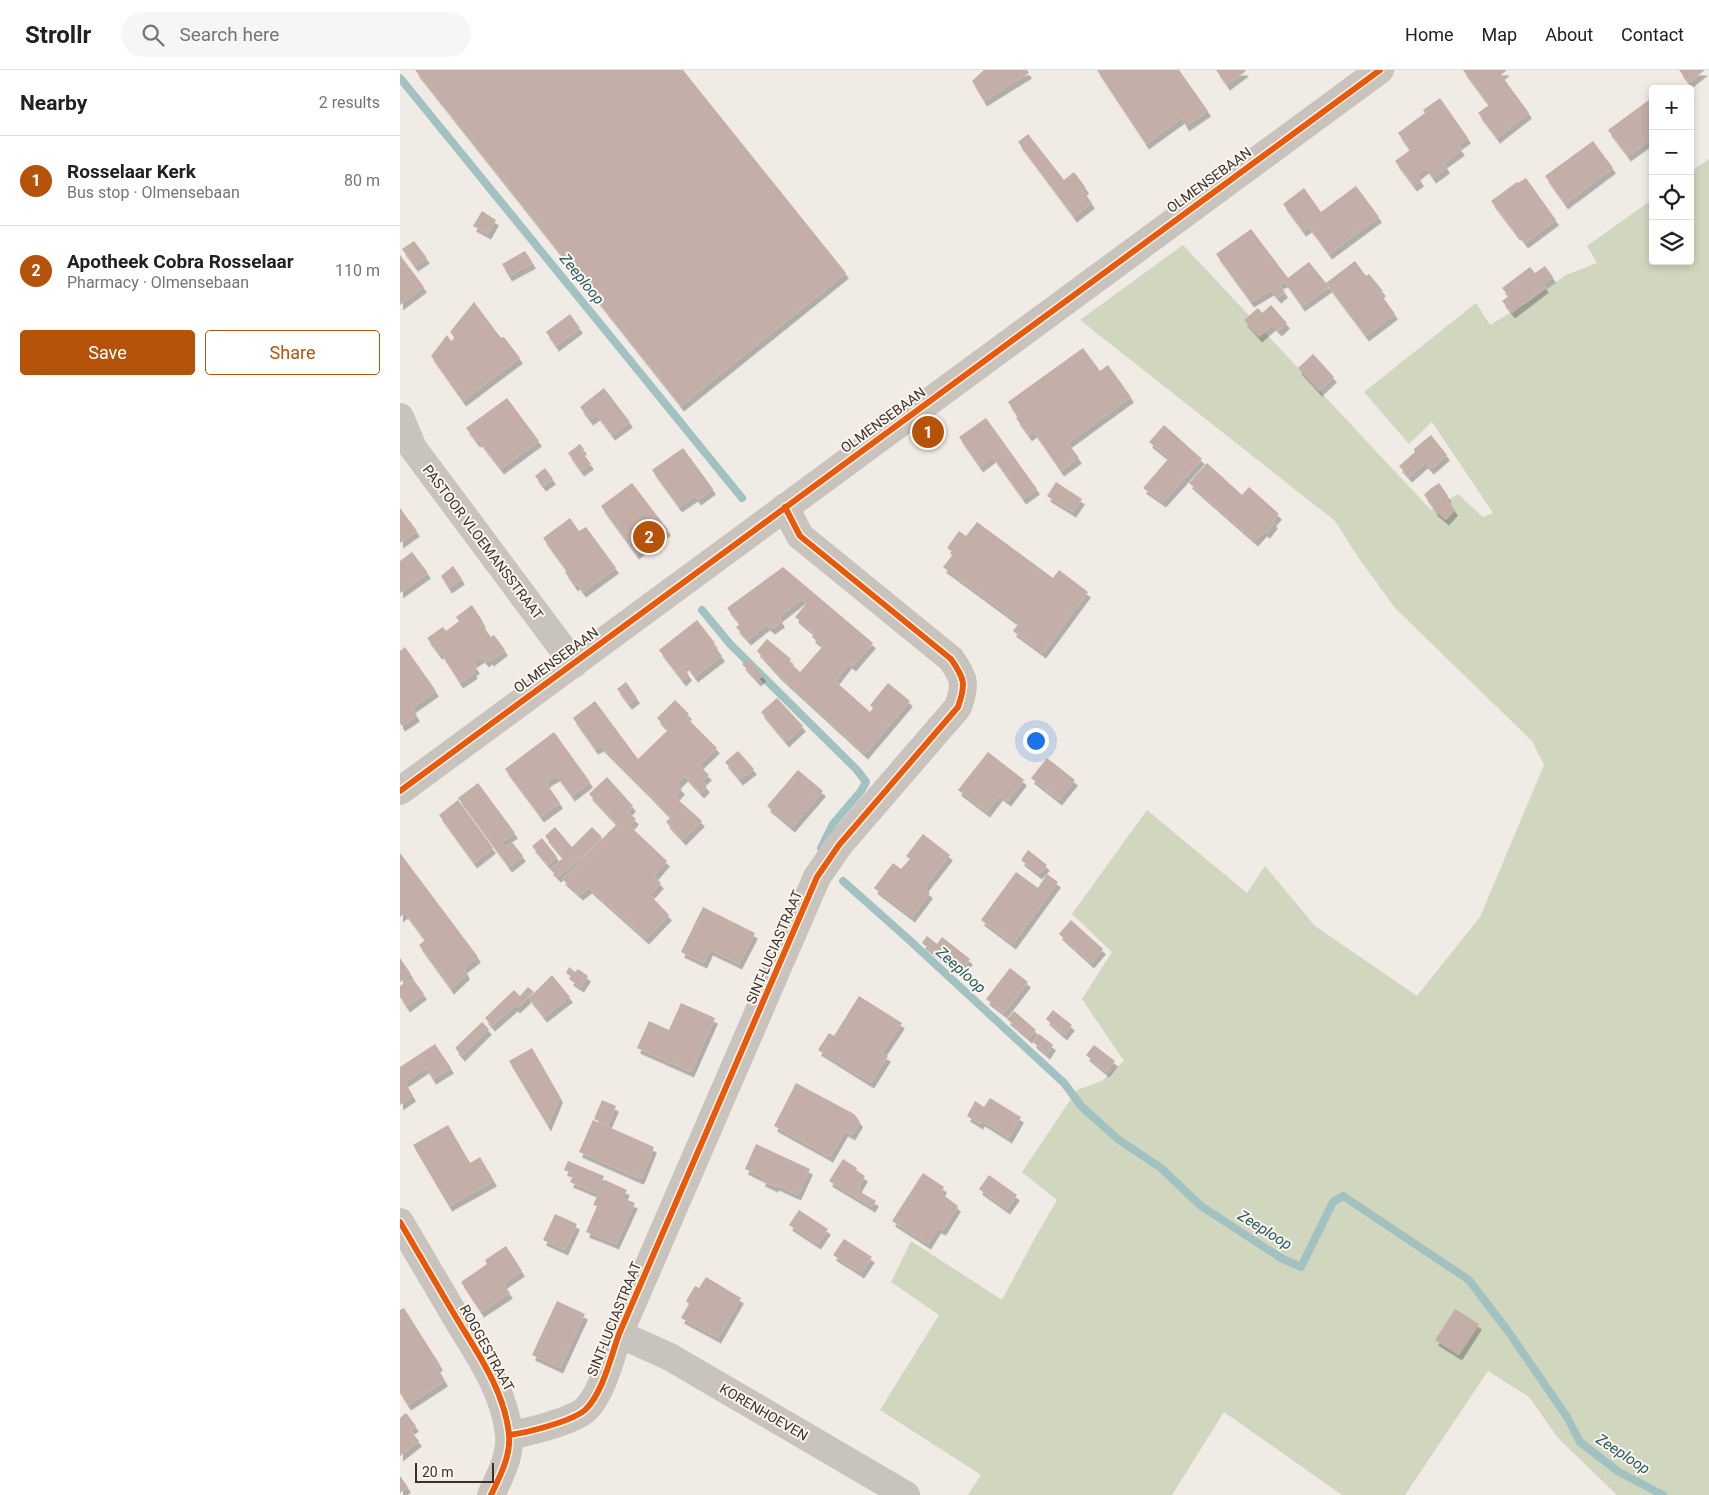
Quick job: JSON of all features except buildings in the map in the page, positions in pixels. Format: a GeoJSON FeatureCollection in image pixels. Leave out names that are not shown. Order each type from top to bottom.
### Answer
{"type":"FeatureCollection","features":[{"type":"Feature","properties":{"kind":"street","name":"OLMENSEBAAN"},"geometry":{"type":"LineString","coordinates":[[400,791],[1380,70]]}},
{"type":"Feature","properties":{"kind":"street","name":"PASTOOR VLOEMANSSTRAAT"},"geometry":{"type":"LineString","coordinates":[[400,417],[413,448],[574,664]]}},
{"type":"Feature","properties":{"kind":"street","name":"SINT-LUCIASTRAAT"},"geometry":{"type":"LineString","coordinates":[[509,1435],[524,1433],[550,1425],[585,1410],[598,1392],[619,1334],[817,877],[839,844],[958,707],[963,690],[961,674],[951,659],[800,536],[786,507]]}},
{"type":"Feature","properties":{"kind":"street","name":"ROGGESTRAAT"},"geometry":{"type":"LineString","coordinates":[[400,1222],[489,1373],[502,1402],[509,1435],[507,1456],[491,1495]]}},
{"type":"Feature","properties":{"kind":"street","name":"KORENHOEVEN"},"geometry":{"type":"LineString","coordinates":[[619,1334],[670,1357],[906,1495]]}},
{"type":"Feature","properties":{"kind":"green space"},"geometry":{"type":"Polygon","coordinates":[[[1709,159],[1709,1495],[1617,1495],[1558,1438],[1529,1397],[1488,1371],[1405,1495],[1342,1495],[1224,1412],[1172,1495],[968,1495],[981,1475],[880,1410],[939,1315],[891,1282],[911,1241],[1002,1300],[1057,1200],[1022,1172],[1077,1090],[1102,1081],[1124,1061],[1082,999],[1112,952],[1072,914],[1147,810],[1247,893],[1265,866],[1315,926],[1417,996],[1480,917],[1544,765],[1532,741],[1395,608],[1358,557],[1335,521],[1080,320],[1183,245],[1431,510],[1458,494],[1483,517],[1493,513],[1432,422],[1409,444],[1364,392],[1476,303],[1490,325],[1528,302],[1566,275],[1597,263],[1587,246],[1649,202],[1649,265],[1694,265],[1694,169],[1709,159]]]}},
{"type":"Feature","properties":{"kind":"waterway","name":"Zeeploop"},"geometry":{"type":"LineString","coordinates":[[400,78],[742,498]]}},
{"type":"Feature","properties":{"kind":"waterway","name":"Zeeploop"},"geometry":{"type":"LineString","coordinates":[[702,610],[730,644],[857,770],[866,782],[861,791],[833,824],[821,848]]}},
{"type":"Feature","properties":{"kind":"waterway","name":"Zeeploop"},"geometry":{"type":"LineString","coordinates":[[843,881],[1064,1083],[1082,1107],[1119,1140],[1161,1168],[1201,1206],[1281,1258],[1301,1267],[1333,1202],[1343,1196],[1469,1280],[1510,1334],[1567,1417],[1580,1442],[1619,1472],[1663,1495]]}},
{"type":"Feature","properties":{"kind":"cycle path"},"geometry":{"type":"LineString","coordinates":[[400,791],[1380,70]]}},
{"type":"Feature","properties":{"kind":"cycle path"},"geometry":{"type":"LineString","coordinates":[[509,1435],[561,1422],[580,1413],[592,1402],[602,1384],[619,1334],[817,877],[839,845],[958,707],[961,699],[963,682],[951,659],[800,536],[785,507]]}},
{"type":"Feature","properties":{"kind":"cycle path"},"geometry":{"type":"LineString","coordinates":[[400,1222],[480,1356],[501,1401],[506,1417],[509,1442],[504,1466],[491,1495]]}},
{"type":"Feature","properties":{"kind":"place","name":"Rosselaar Kerk"},"geometry":{"type":"Point","coordinates":[928,432]}},
{"type":"Feature","properties":{"kind":"place","name":"Apotheek Cobra Rosselaar"},"geometry":{"type":"Point","coordinates":[649,537]}}]}
